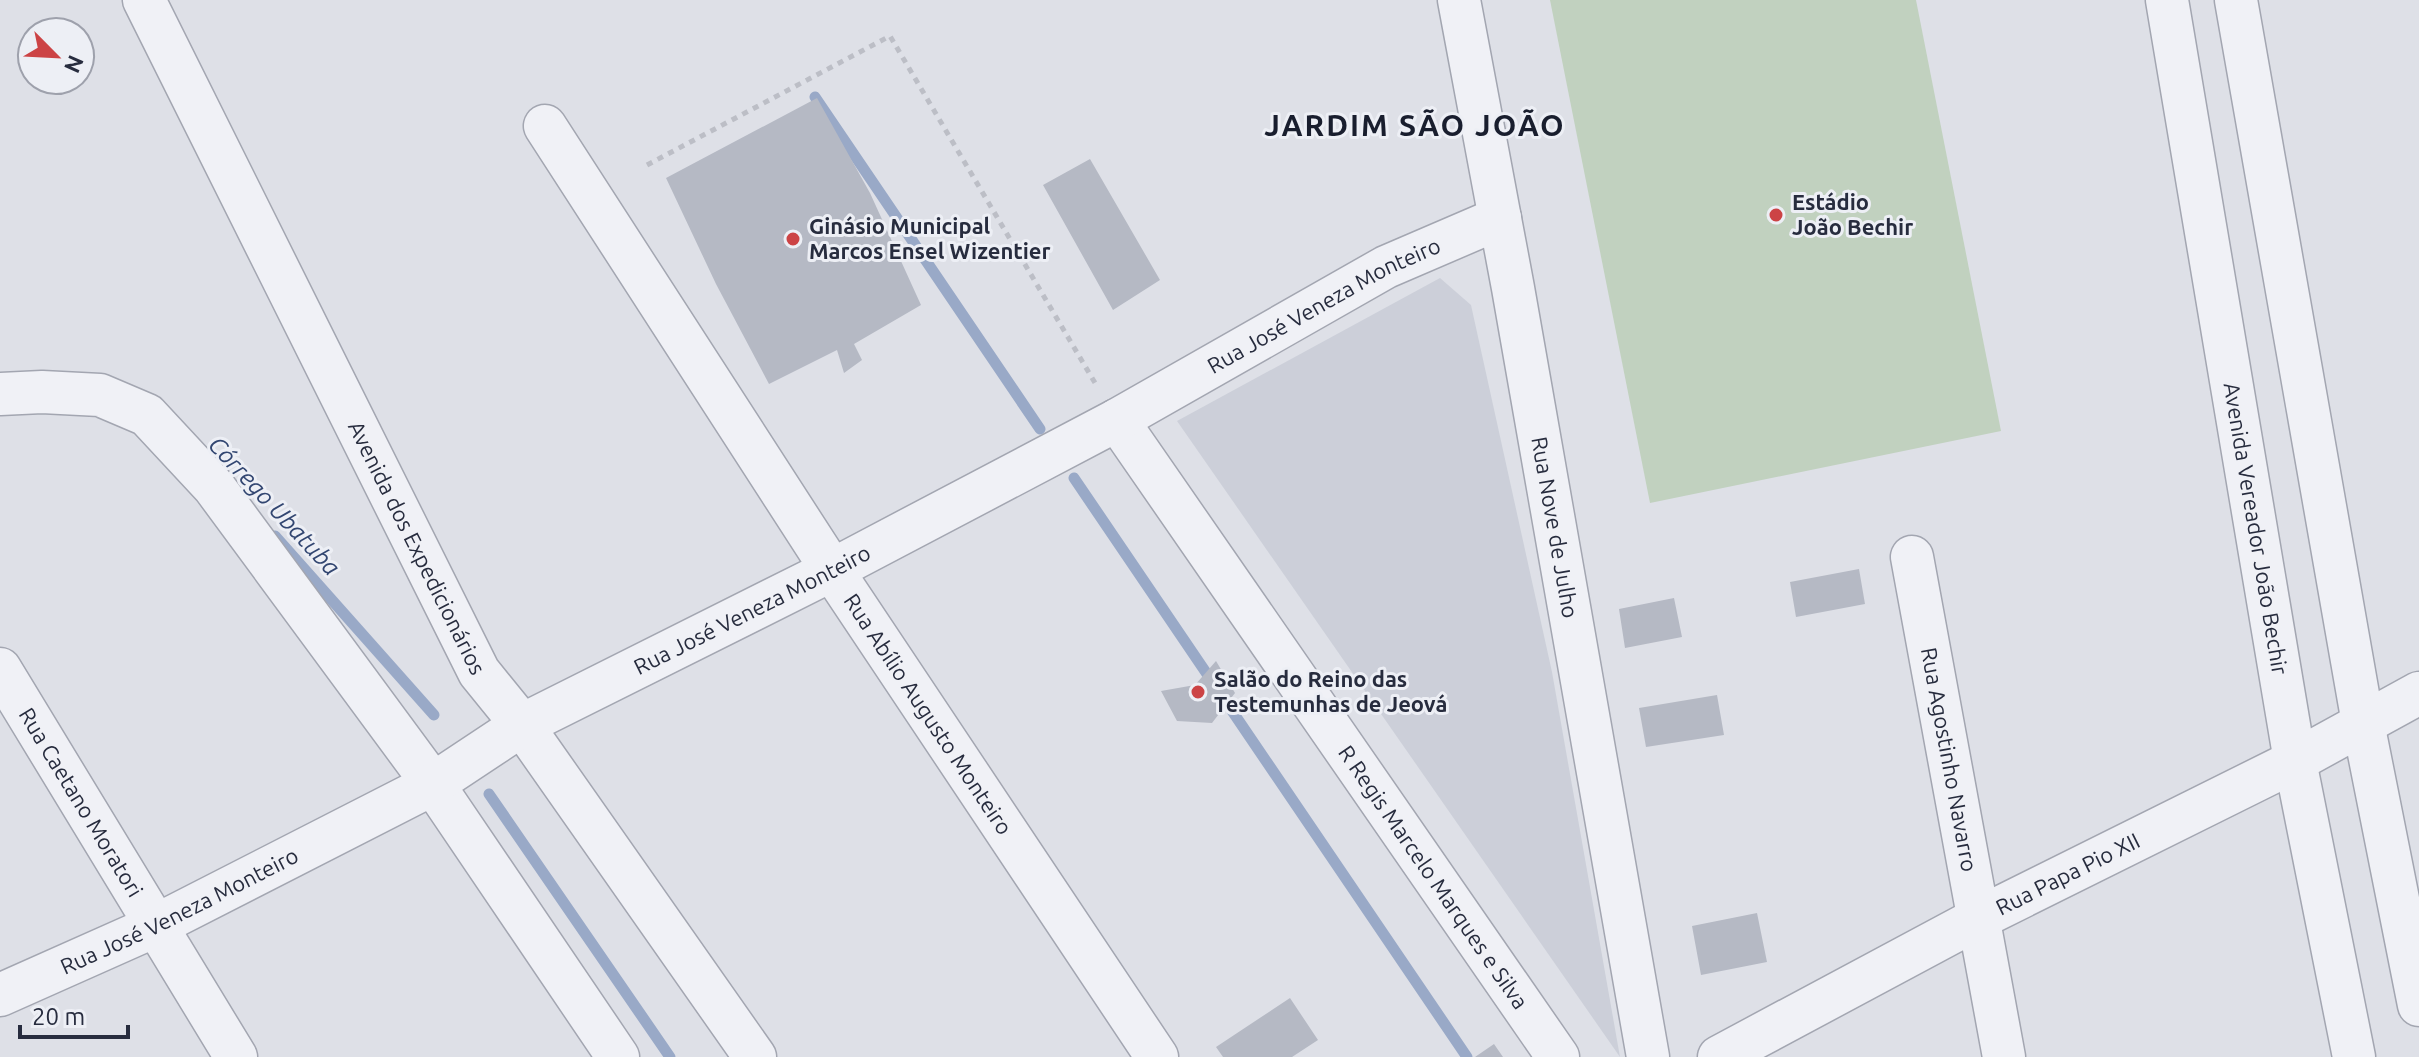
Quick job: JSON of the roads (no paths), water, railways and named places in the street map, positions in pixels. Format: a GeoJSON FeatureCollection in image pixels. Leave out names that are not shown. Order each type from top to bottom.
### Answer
{"type":"FeatureCollection","features":[{"type":"Feature","properties":{"kind":"street","name":"Avenida dos Expedicionários"},"geometry":{"type":"LineString","coordinates":[[144,0],[479,672],[522,725],[755,1057]]}},
{"type":"Feature","properties":{"kind":"street","name":"Rua Nove de Julho"},"geometry":{"type":"LineString","coordinates":[[1459,0],[1648,1057]]}},
{"type":"Feature","properties":{"kind":"street","name":"Avenida Vereador João Bechir"},"geometry":{"type":"LineString","coordinates":[[2167,0],[2295,761],[2354,1057]]}},
{"type":"Feature","properties":{"kind":"street"},"geometry":{"type":"LineString","coordinates":[[2236,0],[2363,723],[2419,1005]]}},
{"type":"Feature","properties":{"kind":"street","name":"Rua Abílio Augusto Monteiro"},"geometry":{"type":"LineString","coordinates":[[545,126],[832,570],[1157,1057]]}},
{"type":"Feature","properties":{"kind":"street","name":"Rua José Veneza Monteiro"},"geometry":{"type":"LineString","coordinates":[[0,995],[155,926],[433,784],[522,725],[832,570],[1117,420],[1386,267],[1500,218]]}},
{"type":"Feature","properties":{"kind":"street"},"geometry":{"type":"LineString","coordinates":[[0,394],[42,392],[100,395],[147,415],[214,487],[433,784],[618,1057]]}},
{"type":"Feature","properties":{"kind":"street","name":"R Regis Marcelo Marques e Silva"},"geometry":{"type":"LineString","coordinates":[[1117,420],[1558,1057]]}},
{"type":"Feature","properties":{"kind":"street","name":"Rua Agostinho Navarro"},"geometry":{"type":"LineString","coordinates":[[1912,557],[2004,1057]]}},
{"type":"Feature","properties":{"kind":"street","name":"Rua Caetano Moratori"},"geometry":{"type":"LineString","coordinates":[[0,669],[236,1057]]}},
{"type":"Feature","properties":{"kind":"street","name":"Rua Papa Pio XII"},"geometry":{"type":"LineString","coordinates":[[1719,1057],[1977,919],[2295,761],[2419,693]]}},
{"type":"Feature","properties":{"kind":"waterway"},"geometry":{"type":"LineString","coordinates":[[815,97],[1040,429]]}},
{"type":"Feature","properties":{"kind":"waterway"},"geometry":{"type":"LineString","coordinates":[[1074,478],[1467,1057]]}},
{"type":"Feature","properties":{"kind":"waterway","name":"Córrego Ubatuba"},"geometry":{"type":"LineString","coordinates":[[275,536],[434,715]]}},
{"type":"Feature","properties":{"kind":"waterway","name":"Córrego Ubatuba"},"geometry":{"type":"LineString","coordinates":[[489,794],[670,1057]]}},
{"type":"Feature","properties":{"kind":"place","name":"Estádio João Bechir"},"geometry":{"type":"Point","coordinates":[1776,215]}},
{"type":"Feature","properties":{"kind":"place","name":"Ginásio Municipal Marcos Ensel Wizentier"},"geometry":{"type":"Point","coordinates":[793,239]}},
{"type":"Feature","properties":{"kind":"place","name":"Salão do Reino das Testemunhas de Jeová"},"geometry":{"type":"Point","coordinates":[1198,692]}},
{"type":"Feature","properties":{"kind":"district","name":"JARDIM SÃO JOÃO"},"geometry":{"type":"Point","coordinates":[1415,126]}}]}
